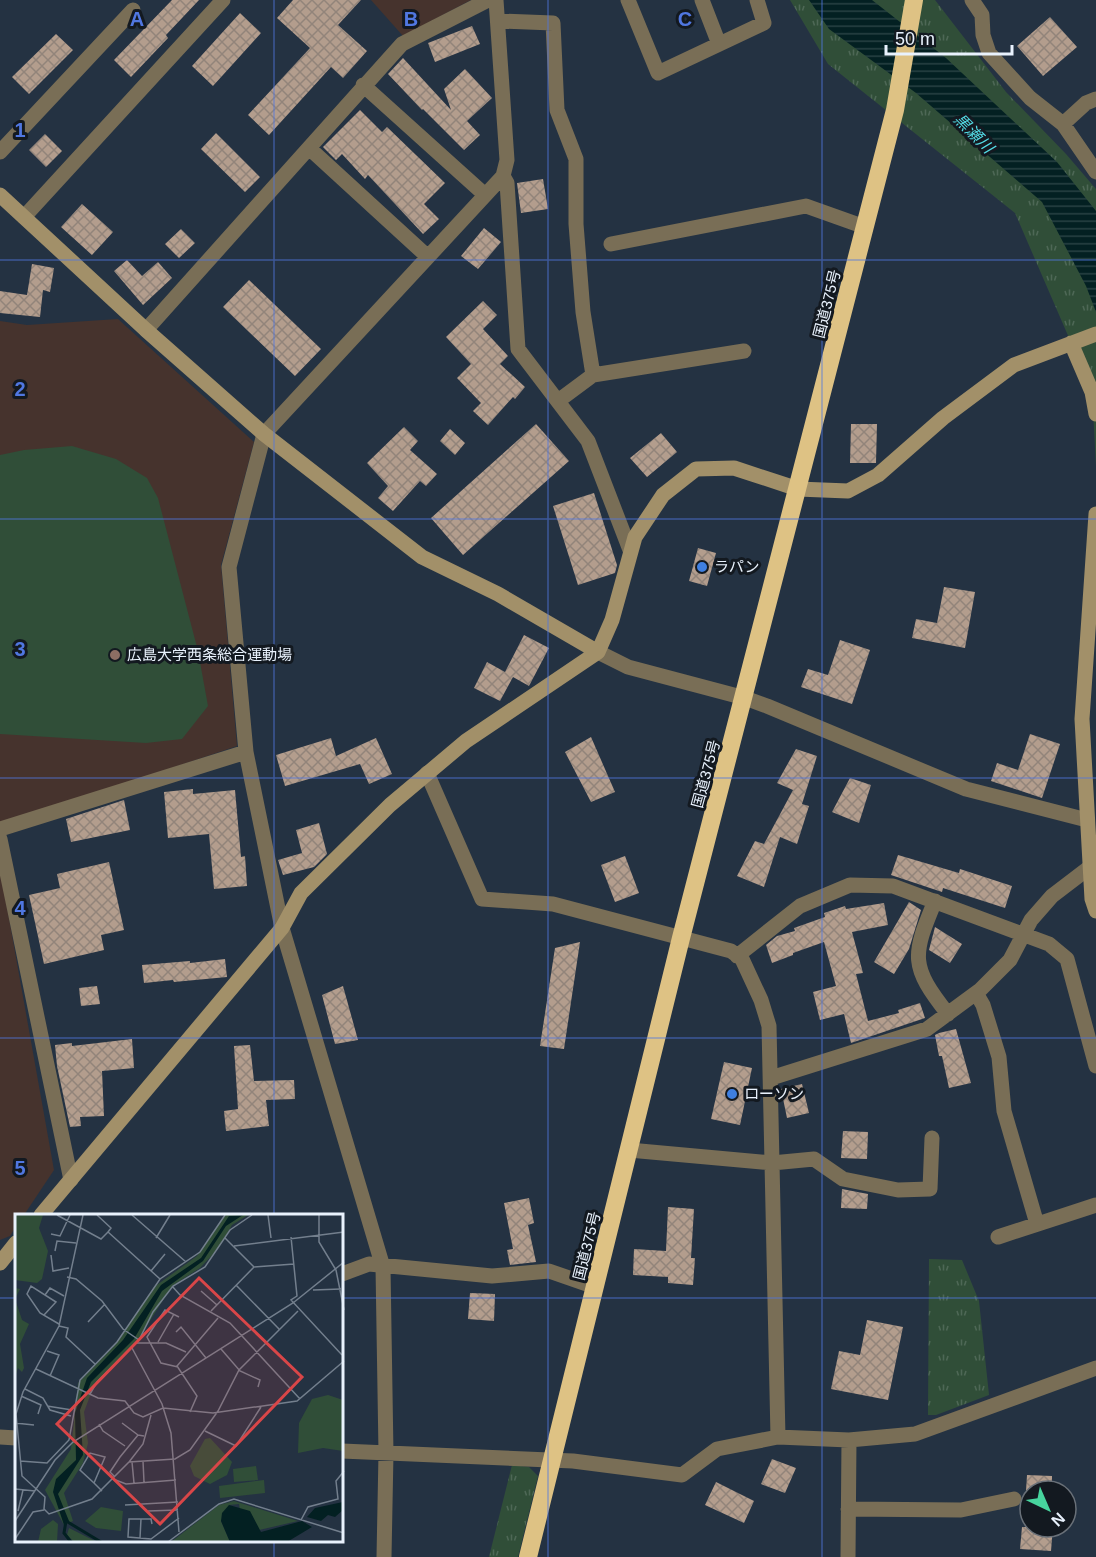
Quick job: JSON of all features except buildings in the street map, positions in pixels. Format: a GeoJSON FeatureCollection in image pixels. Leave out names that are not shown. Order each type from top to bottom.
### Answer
{"type":"FeatureCollection","features":[{"type":"Feature","properties":{"kind":"highway","name":"国道375号"},"geometry":{"type":"LineString","coordinates":[[528,1557],[681,938],[745,698],[895,110],[914,0]]}},
{"type":"Feature","properties":{"kind":"street"},"geometry":{"type":"LineString","coordinates":[[24,217],[223,0]]}},
{"type":"Feature","properties":{"kind":"street"},"geometry":{"type":"LineString","coordinates":[[146,330],[402,44],[488,0]]}},
{"type":"Feature","properties":{"kind":"street"},"geometry":{"type":"LineString","coordinates":[[384,1557],[386,1453],[383,1267],[282,928],[246,752],[229,567],[264,434],[503,176],[507,160],[496,0]]}},
{"type":"Feature","properties":{"kind":"street"},"geometry":{"type":"LineString","coordinates":[[628,0],[658,73],[764,23],[758,0]]}},
{"type":"Feature","properties":{"kind":"street"},"geometry":{"type":"LineString","coordinates":[[702,0],[719,44]]}},
{"type":"Feature","properties":{"kind":"street"},"geometry":{"type":"LineString","coordinates":[[972,0],[982,15],[983,34],[989,53],[1030,98],[1063,124],[1094,165]]}},
{"type":"Feature","properties":{"kind":"street"},"geometry":{"type":"LineString","coordinates":[[0,152],[133,10]]}},
{"type":"Feature","properties":{"kind":"street"},"geometry":{"type":"LineString","coordinates":[[498,21],[553,23],[557,110],[576,159],[576,224],[583,312],[593,375]]}},
{"type":"Feature","properties":{"kind":"street"},"geometry":{"type":"LineString","coordinates":[[363,85],[484,194]]}},
{"type":"Feature","properties":{"kind":"street"},"geometry":{"type":"LineString","coordinates":[[1063,124],[1086,103],[1096,99]]}},
{"type":"Feature","properties":{"kind":"street"},"geometry":{"type":"LineString","coordinates":[[309,148],[428,257]]}},
{"type":"Feature","properties":{"kind":"street"},"geometry":{"type":"LineString","coordinates":[[503,176],[507,183],[518,349],[588,441],[630,550]]}},
{"type":"Feature","properties":{"kind":"street"},"geometry":{"type":"LineString","coordinates":[[0,195],[146,330],[264,434],[422,557],[498,594],[628,667],[745,698],[966,789],[1087,820]]}},
{"type":"Feature","properties":{"kind":"street"},"geometry":{"type":"LineString","coordinates":[[611,244],[806,206],[865,227]]}},
{"type":"Feature","properties":{"kind":"street"},"geometry":{"type":"LineString","coordinates":[[42,1214],[282,928],[301,893],[390,805],[466,741],[598,652],[612,620],[635,537],[663,495],[696,469],[734,468],[798,489],[848,491],[878,475],[944,418],[1014,365],[1096,334]]}},
{"type":"Feature","properties":{"kind":"street"},"geometry":{"type":"LineString","coordinates":[[1071,343],[1092,392],[1096,414]]}},
{"type":"Feature","properties":{"kind":"street"},"geometry":{"type":"LineString","coordinates":[[558,401],[593,375],[744,351]]}},
{"type":"Feature","properties":{"kind":"street"},"geometry":{"type":"LineString","coordinates":[[1095,903],[1090,867],[1082,719],[1096,514]]}},
{"type":"Feature","properties":{"kind":"street"},"geometry":{"type":"LineString","coordinates":[[0,829],[246,752]]}},
{"type":"Feature","properties":{"kind":"street"},"geometry":{"type":"LineString","coordinates":[[427,773],[482,899],[553,904],[731,951],[742,959],[761,1000],[769,1026],[778,1437]]}},
{"type":"Feature","properties":{"kind":"street"},"geometry":{"type":"LineString","coordinates":[[0,839],[71,1180]]}},
{"type":"Feature","properties":{"kind":"street"},"geometry":{"type":"LineString","coordinates":[[771,1078],[927,1029],[976,993],[1010,960],[1031,920],[1052,896],[1090,867]]}},
{"type":"Feature","properties":{"kind":"street"},"geometry":{"type":"LineString","coordinates":[[737,956],[801,906],[850,885],[893,886],[1049,944],[1067,959],[1096,1066]]}},
{"type":"Feature","properties":{"kind":"street"},"geometry":{"type":"LineString","coordinates":[[935,901],[920,938],[918,965],[930,991],[948,1014]]}},
{"type":"Feature","properties":{"kind":"street"},"geometry":{"type":"LineString","coordinates":[[976,993],[983,1005],[999,1057],[1004,1111],[1037,1224]]}},
{"type":"Feature","properties":{"kind":"street"},"geometry":{"type":"LineString","coordinates":[[629,1150],[772,1163],[814,1159],[843,1179],[898,1190],[930,1189],[932,1138]]}},
{"type":"Feature","properties":{"kind":"street"},"geometry":{"type":"LineString","coordinates":[[998,1237],[1096,1205]]}},
{"type":"Feature","properties":{"kind":"street"},"geometry":{"type":"LineString","coordinates":[[0,1263],[15,1244]]}},
{"type":"Feature","properties":{"kind":"street"},"geometry":{"type":"LineString","coordinates":[[344,1273],[369,1264],[492,1276],[549,1271],[595,1287]]}},
{"type":"Feature","properties":{"kind":"street"},"geometry":{"type":"LineString","coordinates":[[344,1451],[552,1460],[682,1475],[717,1449],[778,1437],[849,1440],[915,1434],[1096,1368]]}},
{"type":"Feature","properties":{"kind":"street"},"geometry":{"type":"LineString","coordinates":[[0,1437],[15,1438]]}},
{"type":"Feature","properties":{"kind":"street"},"geometry":{"type":"LineString","coordinates":[[848,1557],[849,1440]]}},
{"type":"Feature","properties":{"kind":"street"},"geometry":{"type":"LineString","coordinates":[[848,1509],[961,1510],[1014,1499]]}},
{"type":"Feature","properties":{"kind":"shaded area"},"geometry":{"type":"Polygon","coordinates":[[[371,0],[471,0],[403,36],[371,0]]]}},
{"type":"Feature","properties":{"kind":"shaded area","name":"広島大学西条総合運動場"},"geometry":{"type":"Polygon","coordinates":[[[118,319],[254,442],[221,565],[237,746],[0,826],[0,321],[27,325],[118,319]]]}},
{"type":"Feature","properties":{"kind":"shaded area"},"geometry":{"type":"Polygon","coordinates":[[[0,868],[54,1170],[25,1214],[15,1214],[15,1228],[10,1236],[0,1240],[0,868]]]}},
{"type":"Feature","properties":{"kind":"green space"},"geometry":{"type":"Polygon","coordinates":[[[790,0],[935,0],[1006,92],[1066,154],[1096,189],[1096,466],[1092,391],[1015,213],[828,64],[790,0]]]}},
{"type":"Feature","properties":{"kind":"green space"},"geometry":{"type":"Polygon","coordinates":[[[72,446],[116,459],[147,478],[158,498],[198,651],[208,706],[182,739],[146,743],[0,734],[0,455],[24,450],[72,446]]]}},
{"type":"Feature","properties":{"kind":"green space"},"geometry":{"type":"Polygon","coordinates":[[[929,1259],[962,1260],[979,1301],[989,1395],[936,1415],[928,1415],[929,1259]]]}},
{"type":"Feature","properties":{"kind":"green space"},"geometry":{"type":"Polygon","coordinates":[[[512,1465],[529,1467],[538,1476],[518,1557],[489,1557],[512,1465]]]}},
{"type":"Feature","properties":{"kind":"water","name":"黒瀬川"},"geometry":{"type":"Polygon","coordinates":[[[809,0],[872,0],[946,58],[1057,162],[1096,211],[1096,312],[1086,286],[1042,202],[916,93],[829,29],[809,0]]]}},
{"type":"Feature","properties":{"kind":"place","name":"ラパン"},"geometry":{"type":"Point","coordinates":[702,567]}},
{"type":"Feature","properties":{"kind":"place","name":"広島大学西条総合運動場"},"geometry":{"type":"Point","coordinates":[115,655]}},
{"type":"Feature","properties":{"kind":"place","name":"ローソン"},"geometry":{"type":"Point","coordinates":[732,1094]}}]}
